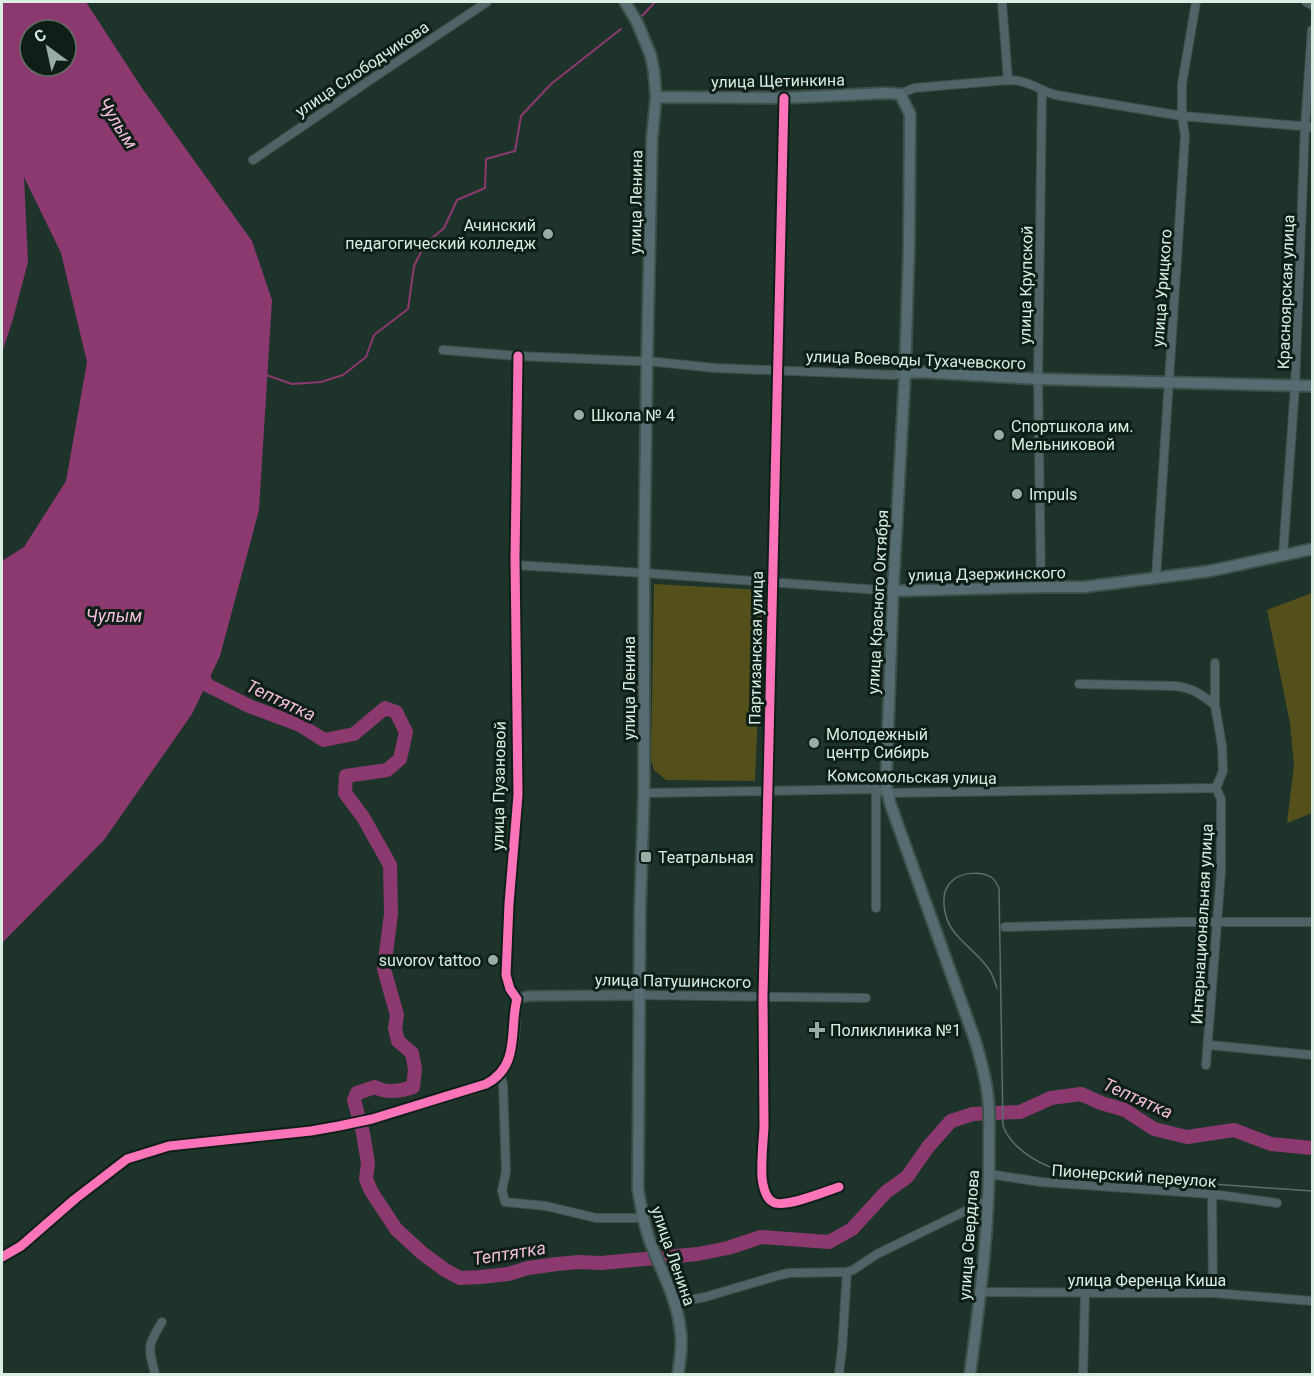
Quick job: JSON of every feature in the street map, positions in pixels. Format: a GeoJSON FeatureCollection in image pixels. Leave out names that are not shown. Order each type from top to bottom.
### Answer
{"type":"FeatureCollection","features":[{"type":"Feature","properties":{"kind":"main road","name":"улица Ленина"},"geometry":{"type":"LineString","coordinates":[[625,2],[648,48],[654,72],[656,97],[652,138],[647,362],[644,793],[639,911],[638,1189],[642,1218],[675,1304],[680,1326],[682,1347],[678,1374]]}},
{"type":"Feature","properties":{"kind":"main road","name":"улица Щетинкина"},"geometry":{"type":"LineString","coordinates":[[656,97],[783,98],[900,94]]}},
{"type":"Feature","properties":{"kind":"main road","name":"улица Красного Октября"},"geometry":{"type":"LineString","coordinates":[[900,94],[910,114],[909,247],[906,373],[893,591],[886,783],[887,793],[903,841],[976,1043],[985,1073],[988,1097]]}},
{"type":"Feature","properties":{"kind":"main road","name":"улица Воеводы Тухачевского"},"geometry":{"type":"LineString","coordinates":[[906,373],[1312,386]]}},
{"type":"Feature","properties":{"kind":"main road","name":"улица Дзержинского"},"geometry":{"type":"LineString","coordinates":[[893,591],[1084,587],[1210,571],[1312,549]]}},
{"type":"Feature","properties":{"kind":"main road","name":"улица Свердлова"},"geometry":{"type":"LineString","coordinates":[[970,1374],[981,1292],[988,1200],[988,1097]]}},
{"type":"Feature","properties":{"kind":"street","name":"улица Слободчикова"},"geometry":{"type":"LineString","coordinates":[[253,160],[488,2]]}},
{"type":"Feature","properties":{"kind":"street"},"geometry":{"type":"LineString","coordinates":[[1002,2],[1008,80]]}},
{"type":"Feature","properties":{"kind":"street","name":"улица Урицкого"},"geometry":{"type":"LineString","coordinates":[[1156,578],[1185,136],[1182,116],[1182,84],[1196,2]]}},
{"type":"Feature","properties":{"kind":"street"},"geometry":{"type":"LineString","coordinates":[[1306,2],[1312,5]]}},
{"type":"Feature","properties":{"kind":"street","name":"Красноярская улица"},"geometry":{"type":"LineString","coordinates":[[1283,555],[1295,386],[1312,30]]}},
{"type":"Feature","properties":{"kind":"street","name":"улица Щетинкина"},"geometry":{"type":"LineString","coordinates":[[900,94],[914,88],[1008,80],[1025,82],[1056,95],[1182,116],[1309,126]]}},
{"type":"Feature","properties":{"kind":"street","name":"улица Крупской"},"geometry":{"type":"LineString","coordinates":[[1041,587],[1038,379],[1042,91]]}},
{"type":"Feature","properties":{"kind":"street","name":"Партизанская улица"},"geometry":{"type":"LineString","coordinates":[[783,98],[763,997],[762,1178],[768,1197],[773,1203],[779,1204],[839,1187]]}},
{"type":"Feature","properties":{"kind":"street","name":"улица Воеводы Тухачевского"},"geometry":{"type":"LineString","coordinates":[[443,350],[715,368],[893,375],[906,373]]}},
{"type":"Feature","properties":{"kind":"street","name":"улица Пузановой"},"geometry":{"type":"LineString","coordinates":[[500,1075],[512,1049],[514,1009],[517,999],[510,989],[506,975],[518,795],[515,565],[518,356]]}},
{"type":"Feature","properties":{"kind":"street","name":"улица Дзержинского"},"geometry":{"type":"LineString","coordinates":[[515,565],[893,591]]}},
{"type":"Feature","properties":{"kind":"street","name":"Интернациональная улица"},"geometry":{"type":"LineString","coordinates":[[1206,1065],[1221,871],[1221,799],[1216,788],[1223,771],[1222,746],[1215,705],[1215,663]]}},
{"type":"Feature","properties":{"kind":"street"},"geometry":{"type":"LineString","coordinates":[[1079,684],[1181,687],[1196,691],[1215,705]]}},
{"type":"Feature","properties":{"kind":"street","name":"Комсомольская улица"},"geometry":{"type":"LineString","coordinates":[[644,793],[876,789],[887,793],[1216,788]]}},
{"type":"Feature","properties":{"kind":"street"},"geometry":{"type":"LineString","coordinates":[[876,789],[876,908]]}},
{"type":"Feature","properties":{"kind":"street"},"geometry":{"type":"LineString","coordinates":[[1005,927],[1181,922],[1312,922]]}},
{"type":"Feature","properties":{"kind":"street","name":"улица Патушинского"},"geometry":{"type":"LineString","coordinates":[[517,999],[528,996],[639,995],[866,998]]}},
{"type":"Feature","properties":{"kind":"street"},"geometry":{"type":"LineString","coordinates":[[1209,1045],[1312,1055]]}},
{"type":"Feature","properties":{"kind":"street"},"geometry":{"type":"LineString","coordinates":[[2,1257],[21,1246],[75,1199],[127,1159],[169,1146],[311,1131],[372,1119],[476,1088],[493,1081],[500,1075],[503,1084],[506,1172],[502,1190],[505,1202],[546,1206],[596,1218],[642,1218]]}},
{"type":"Feature","properties":{"kind":"street","name":"Пионерский переулок"},"geometry":{"type":"LineString","coordinates":[[989,1174],[1041,1182],[1212,1194],[1277,1203]]}},
{"type":"Feature","properties":{"kind":"street"},"geometry":{"type":"LineString","coordinates":[[1212,1194],[1213,1293]]}},
{"type":"Feature","properties":{"kind":"street"},"geometry":{"type":"LineString","coordinates":[[675,1304],[789,1273],[847,1272],[877,1254],[988,1200]]}},
{"type":"Feature","properties":{"kind":"street"},"geometry":{"type":"LineString","coordinates":[[839,1374],[847,1272]]}},
{"type":"Feature","properties":{"kind":"street","name":"улица Ференца Киша"},"geometry":{"type":"LineString","coordinates":[[981,1292],[1213,1293],[1312,1301]]}},
{"type":"Feature","properties":{"kind":"street"},"geometry":{"type":"LineString","coordinates":[[1083,1374],[1085,1293]]}},
{"type":"Feature","properties":{"kind":"street"},"geometry":{"type":"LineString","coordinates":[[155,1374],[149,1351],[152,1338],[162,1322]]}},
{"type":"Feature","properties":{"kind":"shaded area"},"geometry":{"type":"Polygon","coordinates":[[[654,584],[763,590],[755,781],[666,780],[654,770],[651,760],[654,584]]]}},
{"type":"Feature","properties":{"kind":"shaded area"},"geometry":{"type":"Polygon","coordinates":[[[1312,593],[1312,813],[1287,823],[1294,765],[1290,723],[1267,610],[1312,593]]]}},
{"type":"Feature","properties":{"kind":"water","name":"Чулым"},"geometry":{"type":"Polygon","coordinates":[[[2,2],[86,2],[142,88],[252,241],[272,300],[259,510],[220,656],[192,714],[104,840],[2,943],[2,561],[24,547],[66,481],[87,362],[61,253],[24,177],[28,262],[2,352],[2,2]]]}},
{"type":"Feature","properties":{"kind":"waterway"},"geometry":{"type":"LineString","coordinates":[[642,16],[655,2]]}},
{"type":"Feature","properties":{"kind":"waterway"},"geometry":{"type":"LineString","coordinates":[[266,375],[292,384],[321,382],[343,375],[366,357],[374,335],[408,309],[414,266],[425,244],[444,228],[457,200],[485,188],[486,159],[515,151],[521,116],[551,84],[621,29]]}},
{"type":"Feature","properties":{"kind":"waterway","name":"Тептятка"},"geometry":{"type":"LineString","coordinates":[[200,669],[207,685],[249,706],[300,725],[324,740],[354,734],[385,708],[396,712],[406,732],[400,759],[387,770],[346,776],[345,793],[363,817],[390,865],[391,914],[384,969],[397,1015],[395,1028],[398,1041],[412,1053],[415,1069],[413,1087],[399,1091],[375,1087],[357,1093],[354,1100],[363,1133],[368,1163],[366,1179],[371,1191],[396,1229],[422,1253],[460,1278],[508,1274],[528,1268],[557,1264],[601,1263],[698,1254],[728,1248],[761,1237],[829,1242],[852,1229],[886,1192],[907,1177],[928,1147],[951,1121],[973,1114],[1020,1112],[1051,1098],[1081,1094],[1125,1110],[1154,1129],[1187,1137],[1234,1130],[1271,1144],[1312,1148]]}},
{"type":"Feature","properties":{"kind":"tram line"},"geometry":{"type":"LineString","coordinates":[[997,988],[990,971],[959,938],[946,916],[944,902],[946,889],[960,876],[971,873],[987,875],[994,879],[999,888],[1003,1126],[1014,1143],[1040,1163],[1070,1174],[1312,1191]]}},
{"type":"Feature","properties":{"kind":"cycle path"},"geometry":{"type":"LineString","coordinates":[[784,98],[763,997],[762,1178],[768,1198],[778,1204],[839,1187]]}},
{"type":"Feature","properties":{"kind":"cycle path"},"geometry":{"type":"LineString","coordinates":[[2,1257],[21,1246],[75,1199],[127,1159],[169,1146],[311,1131],[372,1119],[486,1084],[504,1067],[512,1046],[517,999],[510,989],[506,975],[518,795],[515,559],[518,356]]}},
{"type":"Feature","properties":{"kind":"place","name":"Ачинский педагогический колледж"},"geometry":{"type":"Point","coordinates":[548,234]}},
{"type":"Feature","properties":{"kind":"place","name":"Школа № 4"},"geometry":{"type":"Point","coordinates":[579,415]}},
{"type":"Feature","properties":{"kind":"place","name":"Спортшкола им. Мельниковой"},"geometry":{"type":"Point","coordinates":[999,435]}},
{"type":"Feature","properties":{"kind":"place","name":"Impuls"},"geometry":{"type":"Point","coordinates":[1017,494]}},
{"type":"Feature","properties":{"kind":"place","name":"Молодежный центр Сибирь"},"geometry":{"type":"Point","coordinates":[814,743]}},
{"type":"Feature","properties":{"kind":"place","name":"Театральная"},"geometry":{"type":"Point","coordinates":[646,857]}},
{"type":"Feature","properties":{"kind":"place","name":"suvorov tattoo"},"geometry":{"type":"Point","coordinates":[493,960]}},
{"type":"Feature","properties":{"kind":"place","name":"Поликлиника №1"},"geometry":{"type":"Point","coordinates":[817,1030]}}]}
